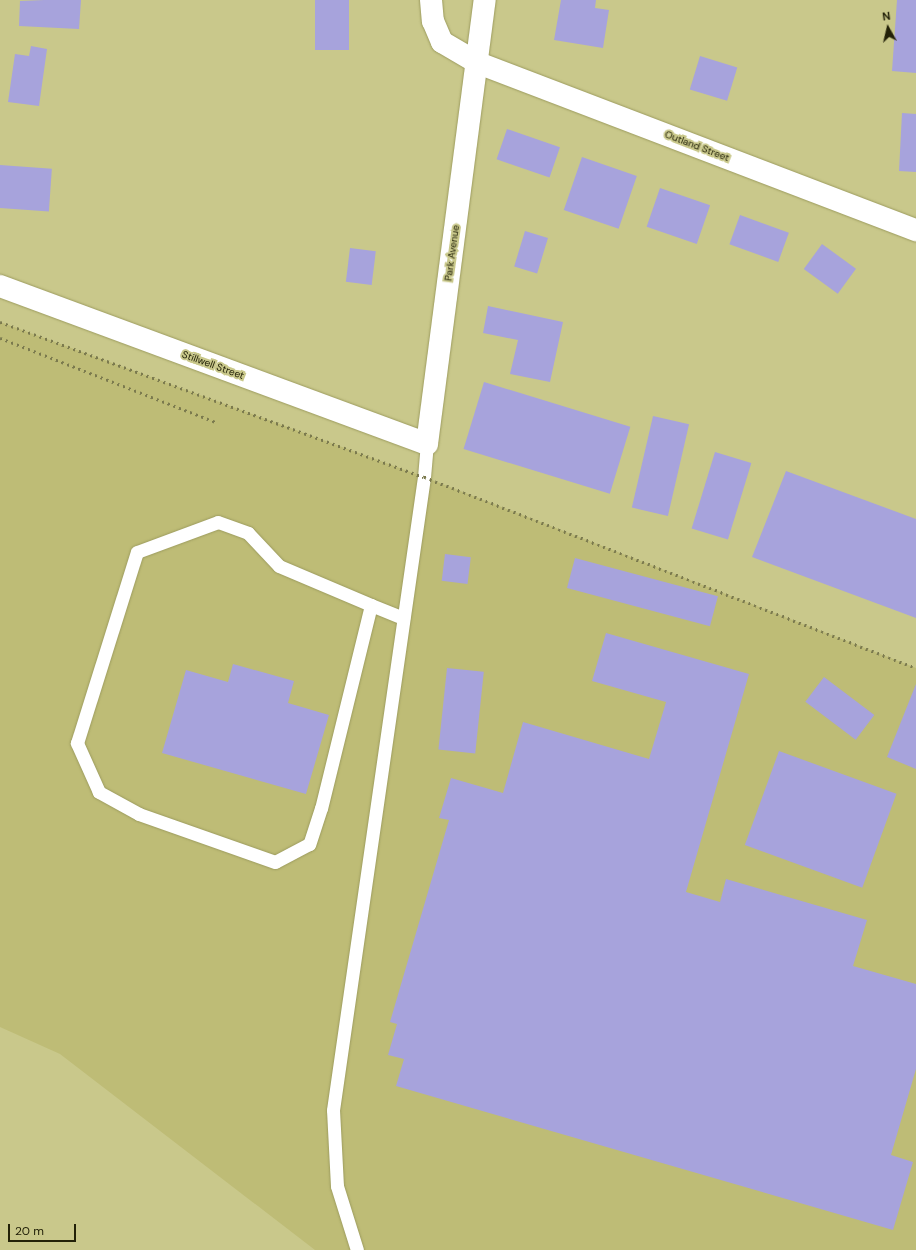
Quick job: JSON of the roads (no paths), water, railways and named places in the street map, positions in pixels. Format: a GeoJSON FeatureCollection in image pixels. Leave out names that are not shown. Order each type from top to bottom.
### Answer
{"type":"FeatureCollection","features":[{"type":"Feature","properties":{"kind":"street"},"geometry":{"type":"LineString","coordinates":[[431,0],[433,21],[442,42],[478,63]]}},
{"type":"Feature","properties":{"kind":"street","name":"Park Avenue"},"geometry":{"type":"LineString","coordinates":[[427,444],[478,63],[485,0]]}},
{"type":"Feature","properties":{"kind":"street","name":"Outland Street"},"geometry":{"type":"LineString","coordinates":[[478,63],[916,230]]}},
{"type":"Feature","properties":{"kind":"street","name":"Stillwell Street"},"geometry":{"type":"LineString","coordinates":[[0,286],[427,444]]}},
{"type":"Feature","properties":{"kind":"lane"},"geometry":{"type":"LineString","coordinates":[[357,1250],[337,1186],[333,1110],[424,477],[427,444]]}},
{"type":"Feature","properties":{"kind":"lane"},"geometry":{"type":"LineString","coordinates":[[371,605],[321,808],[309,844],[275,862],[139,814],[99,792],[77,743],[136,552],[218,522],[248,533],[279,566],[403,618]]}},
{"type":"Feature","properties":{"kind":"railway"},"geometry":{"type":"LineString","coordinates":[[0,322],[424,477],[916,668]]}},
{"type":"Feature","properties":{"kind":"railway"},"geometry":{"type":"LineString","coordinates":[[0,338],[215,422]]}}]}
